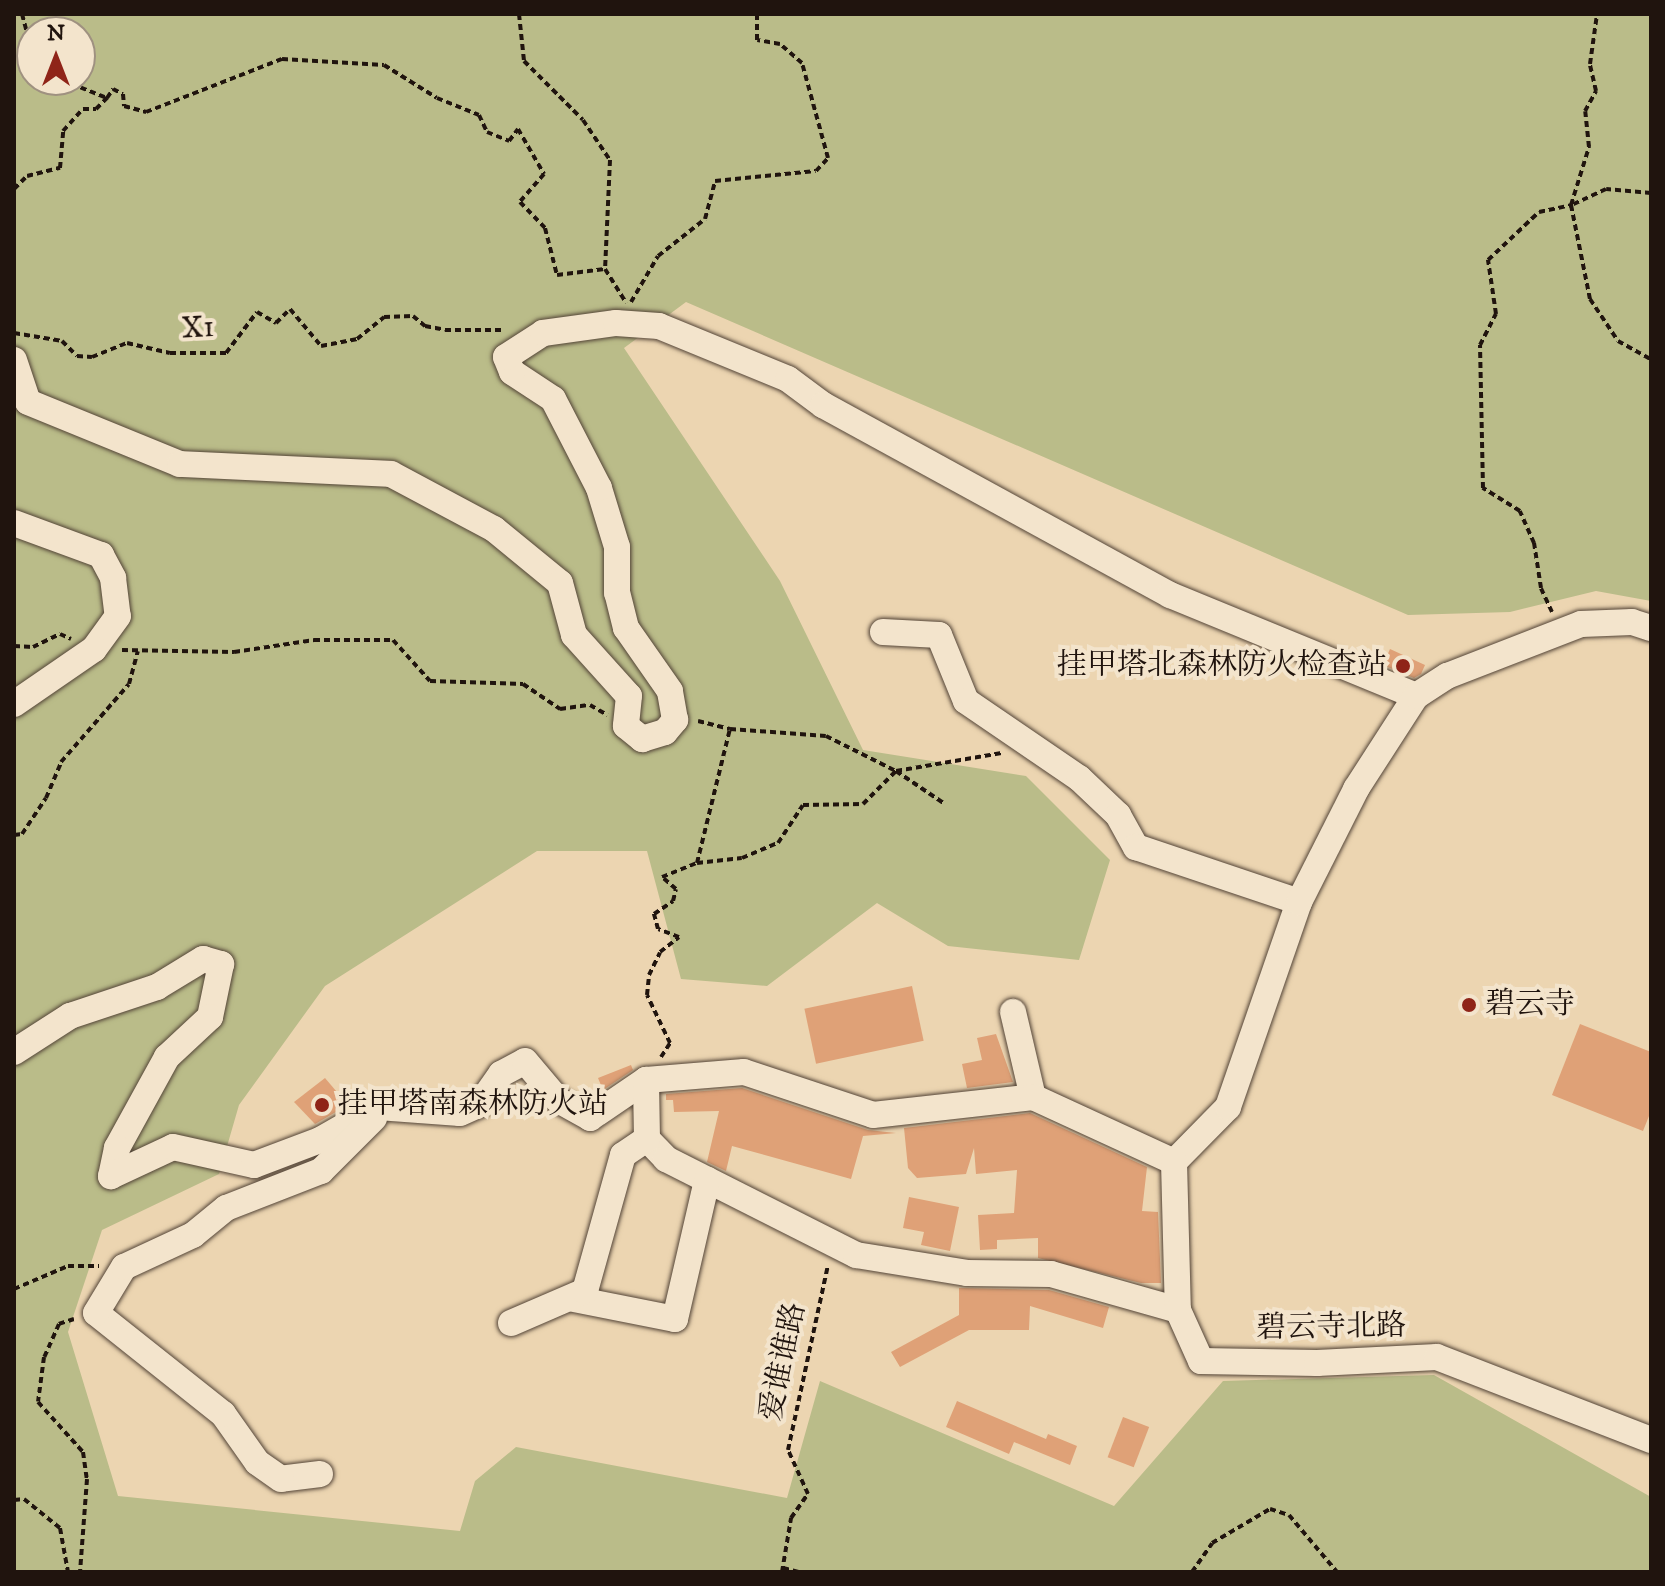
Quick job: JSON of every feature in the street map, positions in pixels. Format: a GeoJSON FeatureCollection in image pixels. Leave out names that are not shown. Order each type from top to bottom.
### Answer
{"type":"FeatureCollection","features":[{"type":"Feature","properties":{"kind":"street"},"geometry":{"type":"LineString","coordinates":[[14,360],[28,402],[180,464],[391,474],[494,529],[560,583],[574,635],[629,696],[626,726],[642,739],[665,732],[675,720],[670,691],[626,628],[617,593],[617,547],[599,488],[553,399],[512,372],[506,357],[518,346],[543,333],[616,323],[659,326],[788,379],[823,405],[1170,595],[1416,696]]}},
{"type":"Feature","properties":{"kind":"street"},"geometry":{"type":"LineString","coordinates":[[14,523],[101,555],[113,578],[118,616],[94,649],[14,704]]}},
{"type":"Feature","properties":{"kind":"street"},"geometry":{"type":"LineString","coordinates":[[14,1052],[70,1016],[157,987],[203,959],[221,964],[210,1017],[167,1057],[117,1148],[111,1176],[173,1147],[254,1165],[320,1140],[378,1107],[460,1113],[480,1104],[501,1074],[525,1061],[558,1100],[590,1118],[646,1080],[744,1072],[873,1115],[1033,1097],[1174,1162],[1228,1107],[1299,902],[1356,789],[1416,696],[1447,676],[1581,624],[1632,622],[1651,628]]}},
{"type":"Feature","properties":{"kind":"street"},"geometry":{"type":"LineString","coordinates":[[883,632],[939,635],[966,701],[1079,778],[1118,815],[1136,847],[1299,902]]}},
{"type":"Feature","properties":{"kind":"street"},"geometry":{"type":"LineString","coordinates":[[1013,1012],[1033,1097]]}},
{"type":"Feature","properties":{"kind":"street"},"geometry":{"type":"LineString","coordinates":[[646,1080],[647,1139],[666,1159],[782,1215],[832,1247],[967,1273],[1051,1274],[1178,1310]]}},
{"type":"Feature","properties":{"kind":"street"},"geometry":{"type":"LineString","coordinates":[[320,1474],[281,1479],[257,1462],[223,1414],[96,1313],[124,1267],[193,1235],[226,1208],[321,1171],[371,1126],[378,1107]]}},
{"type":"Feature","properties":{"kind":"street"},"geometry":{"type":"LineString","coordinates":[[511,1323],[574,1299],[585,1291],[623,1155],[647,1139]]}},
{"type":"Feature","properties":{"kind":"street","name":"碧云寺北路"},"geometry":{"type":"LineString","coordinates":[[1174,1162],[1178,1310],[1201,1361],[1317,1363],[1437,1357],[1651,1440]]}},
{"type":"Feature","properties":{"kind":"street"},"geometry":{"type":"LineString","coordinates":[[574,1299],[675,1319],[707,1180]]}},
{"type":"Feature","properties":{"kind":"path"},"geometry":{"type":"LineString","coordinates":[[519,14],[524,61],[583,120],[610,160],[605,269],[628,308],[658,256],[705,219],[715,181],[816,171],[828,158],[802,63],[780,44],[757,40],[757,14]]}},
{"type":"Feature","properties":{"kind":"path"},"geometry":{"type":"LineString","coordinates":[[1597,14],[1590,64],[1596,91],[1585,111],[1589,147],[1571,205],[1590,299],[1618,341],[1651,359]]}},
{"type":"Feature","properties":{"kind":"path"},"geometry":{"type":"LineString","coordinates":[[14,189],[27,176],[60,168],[63,131],[83,109],[96,109],[113,89],[123,94],[124,106],[146,112],[282,59],[384,65],[437,98],[479,115],[487,132],[509,141],[518,129],[544,174],[520,202],[545,228],[557,275],[605,269]]}},
{"type":"Feature","properties":{"kind":"path"},"geometry":{"type":"LineString","coordinates":[[96,94],[107,98]]}},
{"type":"Feature","properties":{"kind":"path"},"geometry":{"type":"LineString","coordinates":[[1561,633],[1541,588],[1534,543],[1520,511],[1483,488],[1478,404],[1480,345],[1496,314],[1488,260],[1539,212],[1571,205],[1606,189],[1651,193]]}},
{"type":"Feature","properties":{"kind":"path","name":"X1"},"geometry":{"type":"LineString","coordinates":[[14,333],[62,341],[77,356],[92,357],[127,343],[203,356],[226,353],[257,312],[276,323],[290,309],[321,346],[357,339],[384,317],[413,316],[425,326],[445,330],[486,334],[508,330],[518,346]]}},
{"type":"Feature","properties":{"kind":"path"},"geometry":{"type":"LineString","coordinates":[[14,646],[33,647],[60,634],[94,649],[138,651],[234,652],[314,640],[393,640],[430,681],[523,684],[560,709],[590,705],[626,726]]}},
{"type":"Feature","properties":{"kind":"path"},"geometry":{"type":"LineString","coordinates":[[14,835],[22,834],[46,798],[61,762],[129,684],[138,651]]}},
{"type":"Feature","properties":{"kind":"path"},"geometry":{"type":"LineString","coordinates":[[675,720],[730,729],[826,736],[896,771],[945,804]]}},
{"type":"Feature","properties":{"kind":"path"},"geometry":{"type":"LineString","coordinates":[[697,863],[730,729]]}},
{"type":"Feature","properties":{"kind":"path"},"geometry":{"type":"LineString","coordinates":[[646,1080],[670,1043],[647,995],[649,975],[660,952],[679,937],[658,929],[654,914],[673,901],[676,889],[662,877],[697,863],[742,858],[778,843],[803,805],[863,804],[896,771],[983,753],[1042,754]]}},
{"type":"Feature","properties":{"kind":"path","name":"爱谁谁路"},"geometry":{"type":"LineString","coordinates":[[782,1570],[791,1518],[808,1494],[788,1450],[832,1247]]}},
{"type":"Feature","properties":{"kind":"path"},"geometry":{"type":"LineString","coordinates":[[14,1289],[68,1266],[124,1267]]}},
{"type":"Feature","properties":{"kind":"path"},"geometry":{"type":"LineString","coordinates":[[80,1572],[87,1479],[83,1452],[38,1402],[44,1357],[59,1324],[96,1313]]}},
{"type":"Feature","properties":{"kind":"path"},"geometry":{"type":"LineString","coordinates":[[14,1500],[24,1499],[60,1528],[68,1572]]}},
{"type":"Feature","properties":{"kind":"path"},"geometry":{"type":"LineString","coordinates":[[1192,1572],[1212,1543],[1270,1509],[1289,1515],[1337,1572]]}},
{"type":"Feature","properties":{"kind":"path"},"geometry":{"type":"LineString","coordinates":[[782,1570],[799,1572]]}},
{"type":"Feature","properties":{"kind":"green space"},"geometry":{"type":"Polygon","coordinates":[[[14,14],[1651,14],[1651,601],[1596,591],[1510,612],[1408,615],[686,302],[624,348],[780,581],[863,750],[1026,776],[1110,860],[1079,960],[948,946],[877,903],[767,986],[681,979],[647,851],[537,851],[325,986],[239,1105],[219,1174],[102,1230],[68,1332],[118,1496],[460,1531],[475,1481],[516,1447],[787,1498],[820,1381],[1114,1506],[1223,1381],[1434,1375],[1651,1497],[1651,1572],[14,1572],[14,14]]]}},
{"type":"Feature","properties":{"kind":"building","name":"挂甲塔北森林防火检查站"},"geometry":{"type":"Polygon","coordinates":[[[1390,649],[1425,665],[1421,674],[1414,678],[1383,665],[1390,649]]]}},
{"type":"Feature","properties":{"kind":"building"},"geometry":{"type":"Polygon","coordinates":[[[912,986],[924,1041],[816,1064],[804,1009],[912,986]]]}},
{"type":"Feature","properties":{"kind":"building"},"geometry":{"type":"Polygon","coordinates":[[[1580,1024],[1651,1052],[1651,1111],[1643,1131],[1552,1095],[1580,1024]]]}},
{"type":"Feature","properties":{"kind":"building"},"geometry":{"type":"Polygon","coordinates":[[[996,1034],[1013,1082],[967,1088],[962,1064],[982,1060],[977,1038],[996,1034]]]}},
{"type":"Feature","properties":{"kind":"building"},"geometry":{"type":"Polygon","coordinates":[[[631,1065],[633,1070],[603,1090],[598,1078],[631,1065]]]}},
{"type":"Feature","properties":{"kind":"building","name":"挂甲塔南森林防火站"},"geometry":{"type":"Polygon","coordinates":[[[325,1078],[348,1105],[315,1124],[294,1102],[325,1078]]]}},
{"type":"Feature","properties":{"kind":"building"},"geometry":{"type":"Polygon","coordinates":[[[742,1088],[868,1130],[896,1133],[863,1136],[851,1179],[732,1146],[726,1171],[707,1162],[719,1111],[674,1112],[673,1100],[666,1100],[666,1094],[742,1088]]]}},
{"type":"Feature","properties":{"kind":"building"},"geometry":{"type":"Polygon","coordinates":[[[1030,1113],[1147,1167],[1142,1211],[1158,1212],[1161,1283],[1141,1283],[1038,1258],[1038,1238],[997,1240],[997,1249],[980,1250],[978,1215],[1014,1213],[1017,1170],[976,1174],[974,1148],[966,1174],[917,1178],[908,1168],[904,1128],[1030,1113]]]}},
{"type":"Feature","properties":{"kind":"building"},"geometry":{"type":"Polygon","coordinates":[[[909,1197],[959,1207],[950,1251],[921,1245],[924,1232],[903,1228],[909,1197]]]}},
{"type":"Feature","properties":{"kind":"building"},"geometry":{"type":"Polygon","coordinates":[[[959,1288],[1049,1290],[1109,1307],[1103,1328],[1030,1306],[1029,1330],[969,1330],[900,1367],[891,1352],[959,1315],[959,1288]]]}},
{"type":"Feature","properties":{"kind":"building"},"geometry":{"type":"Polygon","coordinates":[[[957,1401],[1046,1439],[1048,1434],[1077,1446],[1070,1465],[1014,1442],[1009,1454],[946,1427],[957,1401]]]}},
{"type":"Feature","properties":{"kind":"building"},"geometry":{"type":"Polygon","coordinates":[[[1123,1417],[1149,1427],[1134,1467],[1108,1457],[1123,1417]]]}},
{"type":"Feature","properties":{"kind":"place","name":"挂甲塔北森林防火检查站"},"geometry":{"type":"Point","coordinates":[1403,666]}},
{"type":"Feature","properties":{"kind":"place","name":"碧云寺"},"geometry":{"type":"Point","coordinates":[1469,1005]}},
{"type":"Feature","properties":{"kind":"place","name":"挂甲塔南森林防火站"},"geometry":{"type":"Point","coordinates":[322,1105]}}]}
